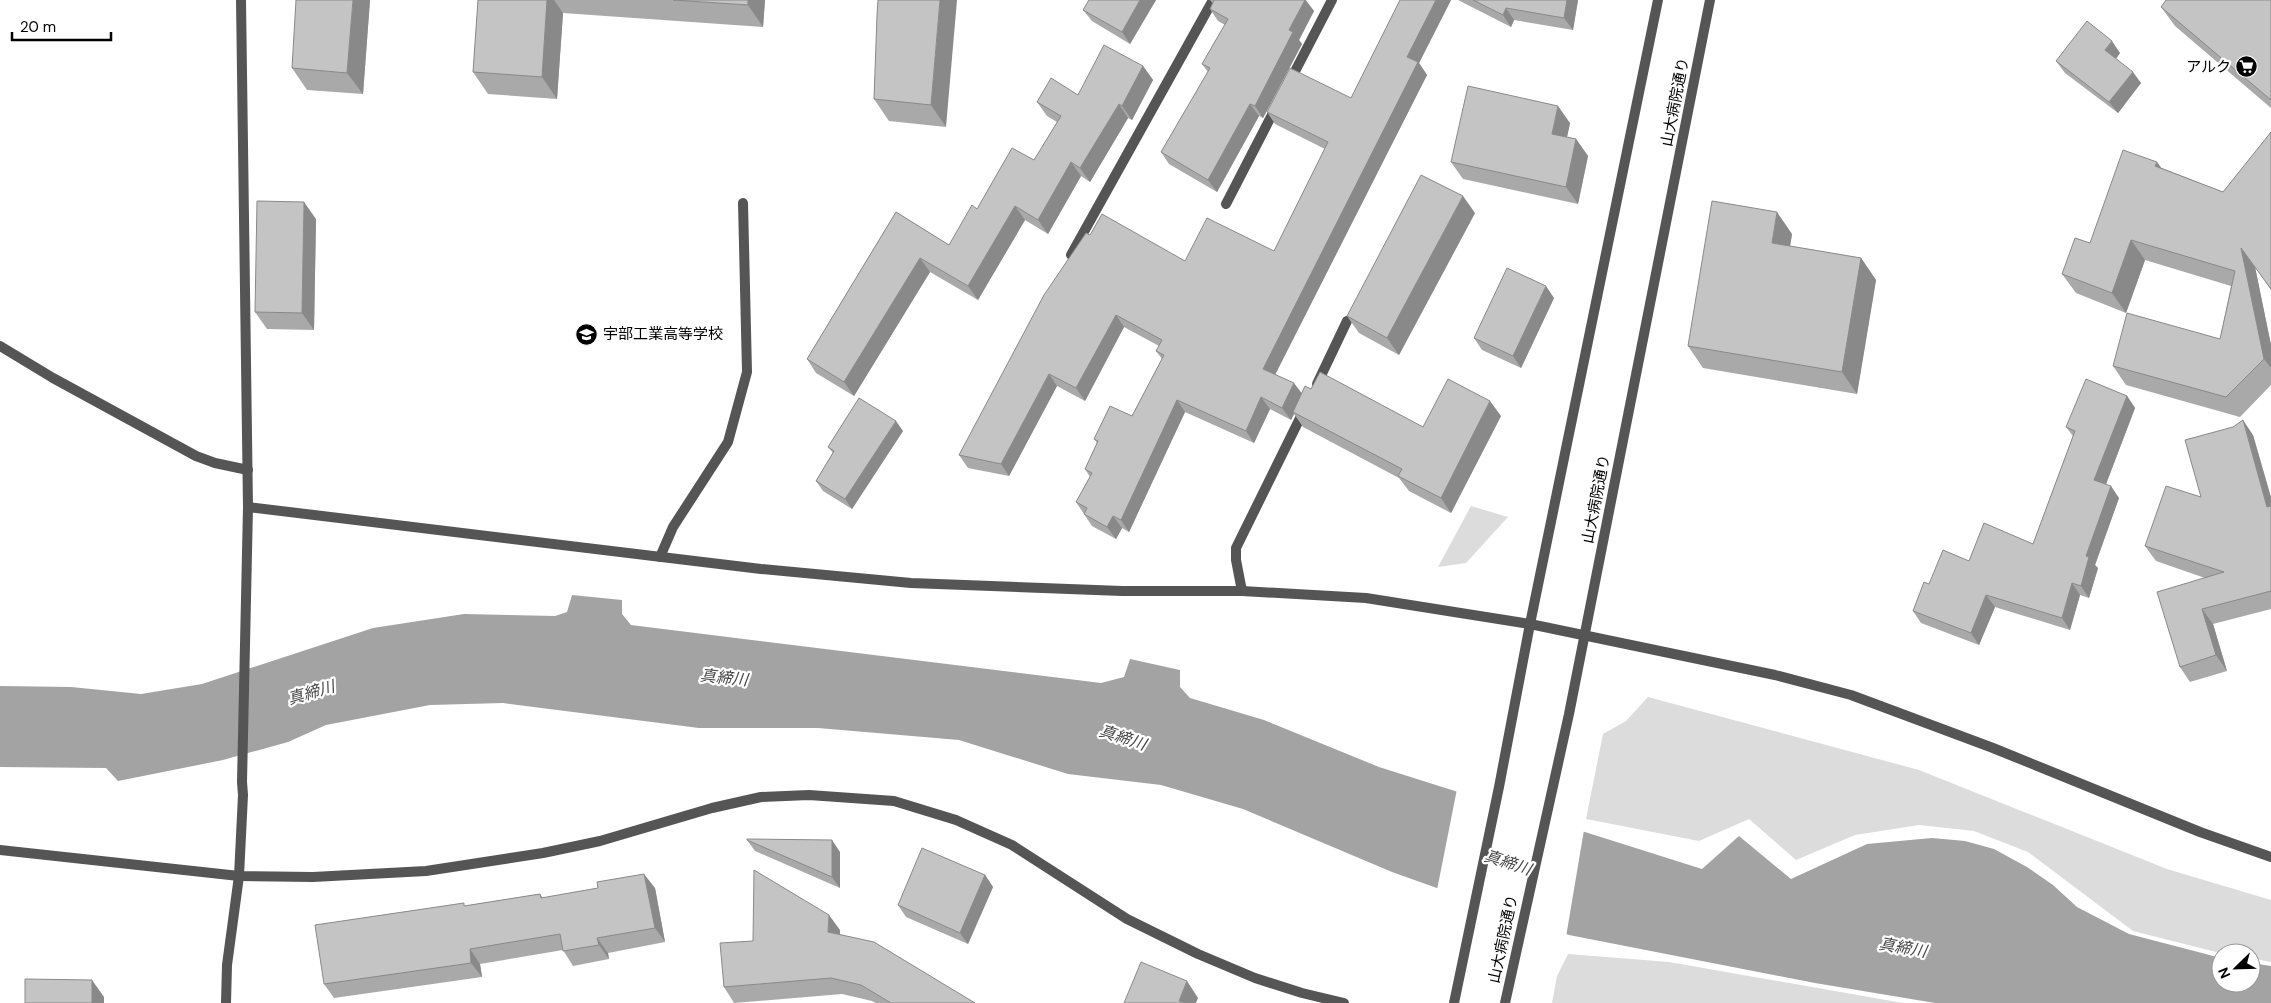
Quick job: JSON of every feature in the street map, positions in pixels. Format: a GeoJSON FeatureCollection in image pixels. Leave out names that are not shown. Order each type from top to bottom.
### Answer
{"type":"FeatureCollection","features":[{"type":"Feature","properties":{"kind":"street"},"geometry":{"type":"LineString","coordinates":[[226,1003],[227,965],[240,876],[248,507],[241,0]]}},
{"type":"Feature","properties":{"kind":"street"},"geometry":{"type":"LineString","coordinates":[[1071,255],[1213,0]]}},
{"type":"Feature","properties":{"kind":"street"},"geometry":{"type":"LineString","coordinates":[[1226,204],[1332,0]]}},
{"type":"Feature","properties":{"kind":"street"},"geometry":{"type":"LineString","coordinates":[[1454,1003],[1500,787],[1530,624],[1658,0]]}},
{"type":"Feature","properties":{"kind":"street","name":"山大病院通り"},"geometry":{"type":"LineString","coordinates":[[1505,1003],[1585,634],[1710,0]]}},
{"type":"Feature","properties":{"kind":"street"},"geometry":{"type":"LineString","coordinates":[[660,557],[673,527],[728,442],[747,372],[743,203]]}},
{"type":"Feature","properties":{"kind":"street"},"geometry":{"type":"LineString","coordinates":[[1242,591],[1236,560],[1236,548],[1347,321]]}},
{"type":"Feature","properties":{"kind":"street"},"geometry":{"type":"LineString","coordinates":[[0,346],[53,378],[196,456],[215,463],[248,470]]}},
{"type":"Feature","properties":{"kind":"street"},"geometry":{"type":"LineString","coordinates":[[248,507],[660,557],[911,583],[1122,591],[1242,591],[1366,598],[1530,624],[1776,675],[1851,695],[1993,748],[2200,832],[2271,857]]}},
{"type":"Feature","properties":{"kind":"street"},"geometry":{"type":"LineString","coordinates":[[0,850],[240,876],[313,876],[426,871],[543,853],[600,841],[712,808],[761,797],[809,795],[894,801],[956,820],[1012,845],[1127,919],[1198,954],[1254,978],[1302,993],[1344,1003]]}},
{"type":"Feature","properties":{"kind":"shaded area"},"geometry":{"type":"Polygon","coordinates":[[[1471,506],[1508,517],[1466,563],[1438,567],[1471,506]]]}},
{"type":"Feature","properties":{"kind":"shaded area"},"geometry":{"type":"Polygon","coordinates":[[[1648,697],[1919,770],[2167,869],[2271,900],[2271,962],[2261,960],[2261,943],[2211,943],[2211,951],[2133,931],[2028,852],[1974,831],[1919,825],[1855,835],[1796,860],[1749,819],[1699,841],[1586,819],[1603,734],[1626,721],[1648,697]]]}},
{"type":"Feature","properties":{"kind":"shaded area"},"geometry":{"type":"Polygon","coordinates":[[[1568,954],[1669,962],[1903,1003],[1552,1003],[1557,976],[1568,954]]]}},
{"type":"Feature","properties":{"kind":"water","name":"真締川"},"geometry":{"type":"Polygon","coordinates":[[[572,595],[622,600],[622,614],[631,625],[1101,683],[1124,677],[1130,659],[1180,670],[1180,687],[1190,698],[1264,720],[1379,767],[1702,869],[1739,836],[1791,879],[1867,844],[1932,838],[1965,841],[1994,849],[2027,867],[2053,885],[2077,907],[2129,934],[2211,955],[2211,993],[2261,993],[2261,964],[2271,966],[2271,1003],[1935,1003],[1815,983],[1569,935],[1392,872],[1243,809],[1161,785],[1068,774],[959,740],[818,728],[699,728],[503,703],[430,705],[326,725],[288,742],[223,760],[118,781],[106,768],[0,767],[0,686],[71,687],[141,694],[202,684],[373,628],[464,614],[555,616],[567,612],[572,595]]]}},
{"type":"Feature","properties":{"kind":"pier"},"geometry":{"type":"Polygon","coordinates":[[[1457,789],[1584,830],[1566,937],[1437,890],[1457,789]]]}},
{"type":"Feature","properties":{"kind":"building"},"geometry":{"type":"Polygon","coordinates":[[[296,0],[353,0],[347,73],[292,68],[296,0]]]}},
{"type":"Feature","properties":{"kind":"building"},"geometry":{"type":"Polygon","coordinates":[[[478,0],[547,0],[542,77],[473,72],[478,0]]]}},
{"type":"Feature","properties":{"kind":"building"},"geometry":{"type":"Polygon","coordinates":[[[673,0],[748,0],[748,5],[673,0]]]}},
{"type":"Feature","properties":{"kind":"building"},"geometry":{"type":"Polygon","coordinates":[[[878,0],[940,0],[931,105],[874,99],[878,0]]]}},
{"type":"Feature","properties":{"kind":"building"},"geometry":{"type":"Polygon","coordinates":[[[1089,0],[1140,0],[1122,32],[1083,10],[1089,0]]]}},
{"type":"Feature","properties":{"kind":"building"},"geometry":{"type":"Polygon","coordinates":[[[1214,0],[1305,0],[1289,30],[1293,32],[1255,106],[1250,104],[1208,180],[1161,152],[1210,68],[1202,64],[1228,19],[1210,9],[1214,0]]]}},
{"type":"Feature","properties":{"kind":"building"},"geometry":{"type":"Polygon","coordinates":[[[1400,0],[1436,0],[1407,57],[1418,62],[1263,369],[1294,383],[1282,408],[1261,397],[1246,431],[1177,400],[1121,520],[1113,516],[1107,527],[1084,514],[1087,508],[1076,502],[1092,473],[1085,469],[1098,441],[1094,439],[1110,406],[1132,416],[1164,355],[1156,351],[1162,340],[1116,315],[1076,388],[1049,374],[1001,464],[959,455],[1044,295],[1086,233],[1090,235],[1102,214],[1185,261],[1207,218],[1274,251],[1328,142],[1267,112],[1290,68],[1351,98],[1400,0]]]}},
{"type":"Feature","properties":{"kind":"building"},"geometry":{"type":"Polygon","coordinates":[[[1473,0],[1567,0],[1564,18],[1506,8],[1503,15],[1473,0]]]}},
{"type":"Feature","properties":{"kind":"building","name":"アルク"},"geometry":{"type":"Polygon","coordinates":[[[2166,0],[2271,0],[2271,100],[2161,7],[2166,0]]]}},
{"type":"Feature","properties":{"kind":"building"},"geometry":{"type":"Polygon","coordinates":[[[2087,21],[2112,41],[2105,50],[2133,72],[2109,102],[2056,61],[2087,21]]]}},
{"type":"Feature","properties":{"kind":"building"},"geometry":{"type":"Polygon","coordinates":[[[1104,45],[1143,66],[1122,106],[1119,104],[1080,168],[1071,162],[1038,220],[1015,206],[968,286],[920,258],[844,382],[807,359],[896,212],[949,245],[972,205],[977,209],[1012,148],[1034,160],[1061,116],[1037,102],[1051,78],[1078,95],[1104,45]]]}},
{"type":"Feature","properties":{"kind":"building"},"geometry":{"type":"Polygon","coordinates":[[[1468,86],[1558,106],[1552,134],[1576,139],[1566,187],[1451,162],[1468,86]]]}},
{"type":"Feature","properties":{"kind":"building"},"geometry":{"type":"Polygon","coordinates":[[[2271,132],[2271,289],[2241,248],[2264,359],[2226,397],[2113,366],[2127,313],[2220,339],[2235,271],[2131,240],[2112,293],[2062,274],[2075,238],[2090,243],[2123,150],[2157,162],[2155,166],[2223,192],[2271,132]]]}},
{"type":"Feature","properties":{"kind":"building"},"geometry":{"type":"Polygon","coordinates":[[[1421,175],[1463,196],[1387,338],[1347,316],[1421,175]]]}},
{"type":"Feature","properties":{"kind":"building"},"geometry":{"type":"Polygon","coordinates":[[[257,201],[304,202],[302,313],[255,312],[257,201]]]}},
{"type":"Feature","properties":{"kind":"building"},"geometry":{"type":"Polygon","coordinates":[[[1712,201],[1777,212],[1772,243],[1861,258],[1842,372],[1688,346],[1712,201]]]}},
{"type":"Feature","properties":{"kind":"building"},"geometry":{"type":"Polygon","coordinates":[[[1507,268],[1546,286],[1513,356],[1474,338],[1507,268]]]}},
{"type":"Feature","properties":{"kind":"building"},"geometry":{"type":"Polygon","coordinates":[[[1320,372],[1423,427],[1448,379],[1490,401],[1441,498],[1398,476],[1402,469],[1293,412],[1305,386],[1311,389],[1320,372]]]}},
{"type":"Feature","properties":{"kind":"building"},"geometry":{"type":"Polygon","coordinates":[[[2086,379],[2127,396],[2094,480],[2111,486],[2086,556],[2089,557],[2081,586],[2072,583],[2062,618],[1986,595],[1971,633],[1913,611],[1924,582],[1929,584],[1943,550],[1969,561],[1984,523],[2033,544],[2075,431],[2066,427],[2086,379]]]}},
{"type":"Feature","properties":{"kind":"building"},"geometry":{"type":"Polygon","coordinates":[[[859,398],[896,421],[845,499],[816,481],[834,451],[828,447],[859,398]]]}},
{"type":"Feature","properties":{"kind":"building"},"geometry":{"type":"Polygon","coordinates":[[[2243,420],[2267,507],[2271,506],[2271,591],[2202,609],[2216,655],[2180,667],[2157,592],[2224,572],[2145,546],[2166,486],[2201,497],[2185,440],[2233,427],[2243,420]]]}},
{"type":"Feature","properties":{"kind":"building"},"geometry":{"type":"Polygon","coordinates":[[[747,840],[832,840],[832,877],[747,840]]]}},
{"type":"Feature","properties":{"kind":"building"},"geometry":{"type":"Polygon","coordinates":[[[922,848],[985,875],[960,933],[898,905],[922,848]]]}},
{"type":"Feature","properties":{"kind":"building"},"geometry":{"type":"Polygon","coordinates":[[[754,870],[829,915],[828,932],[874,942],[975,1003],[891,1003],[861,985],[831,978],[724,987],[720,943],[753,941],[754,870]]]}},
{"type":"Feature","properties":{"kind":"building"},"geometry":{"type":"Polygon","coordinates":[[[644,874],[655,928],[597,938],[599,945],[563,951],[560,934],[470,949],[471,963],[324,984],[315,925],[464,903],[464,906],[540,894],[541,898],[598,888],[597,882],[644,874]]]}},
{"type":"Feature","properties":{"kind":"building"},"geometry":{"type":"Polygon","coordinates":[[[1141,962],[1187,981],[1179,1001],[1186,1003],[1124,1003],[1141,962]]]}},
{"type":"Feature","properties":{"kind":"building"},"geometry":{"type":"Polygon","coordinates":[[[25,979],[92,980],[92,1003],[25,1003],[25,979]]]}},
{"type":"Feature","properties":{"kind":"place","name":"アルク"},"geometry":{"type":"Point","coordinates":[2247,67]}},
{"type":"Feature","properties":{"kind":"place","name":"宇部工業高等学校"},"geometry":{"type":"Point","coordinates":[587,334]}}]}
